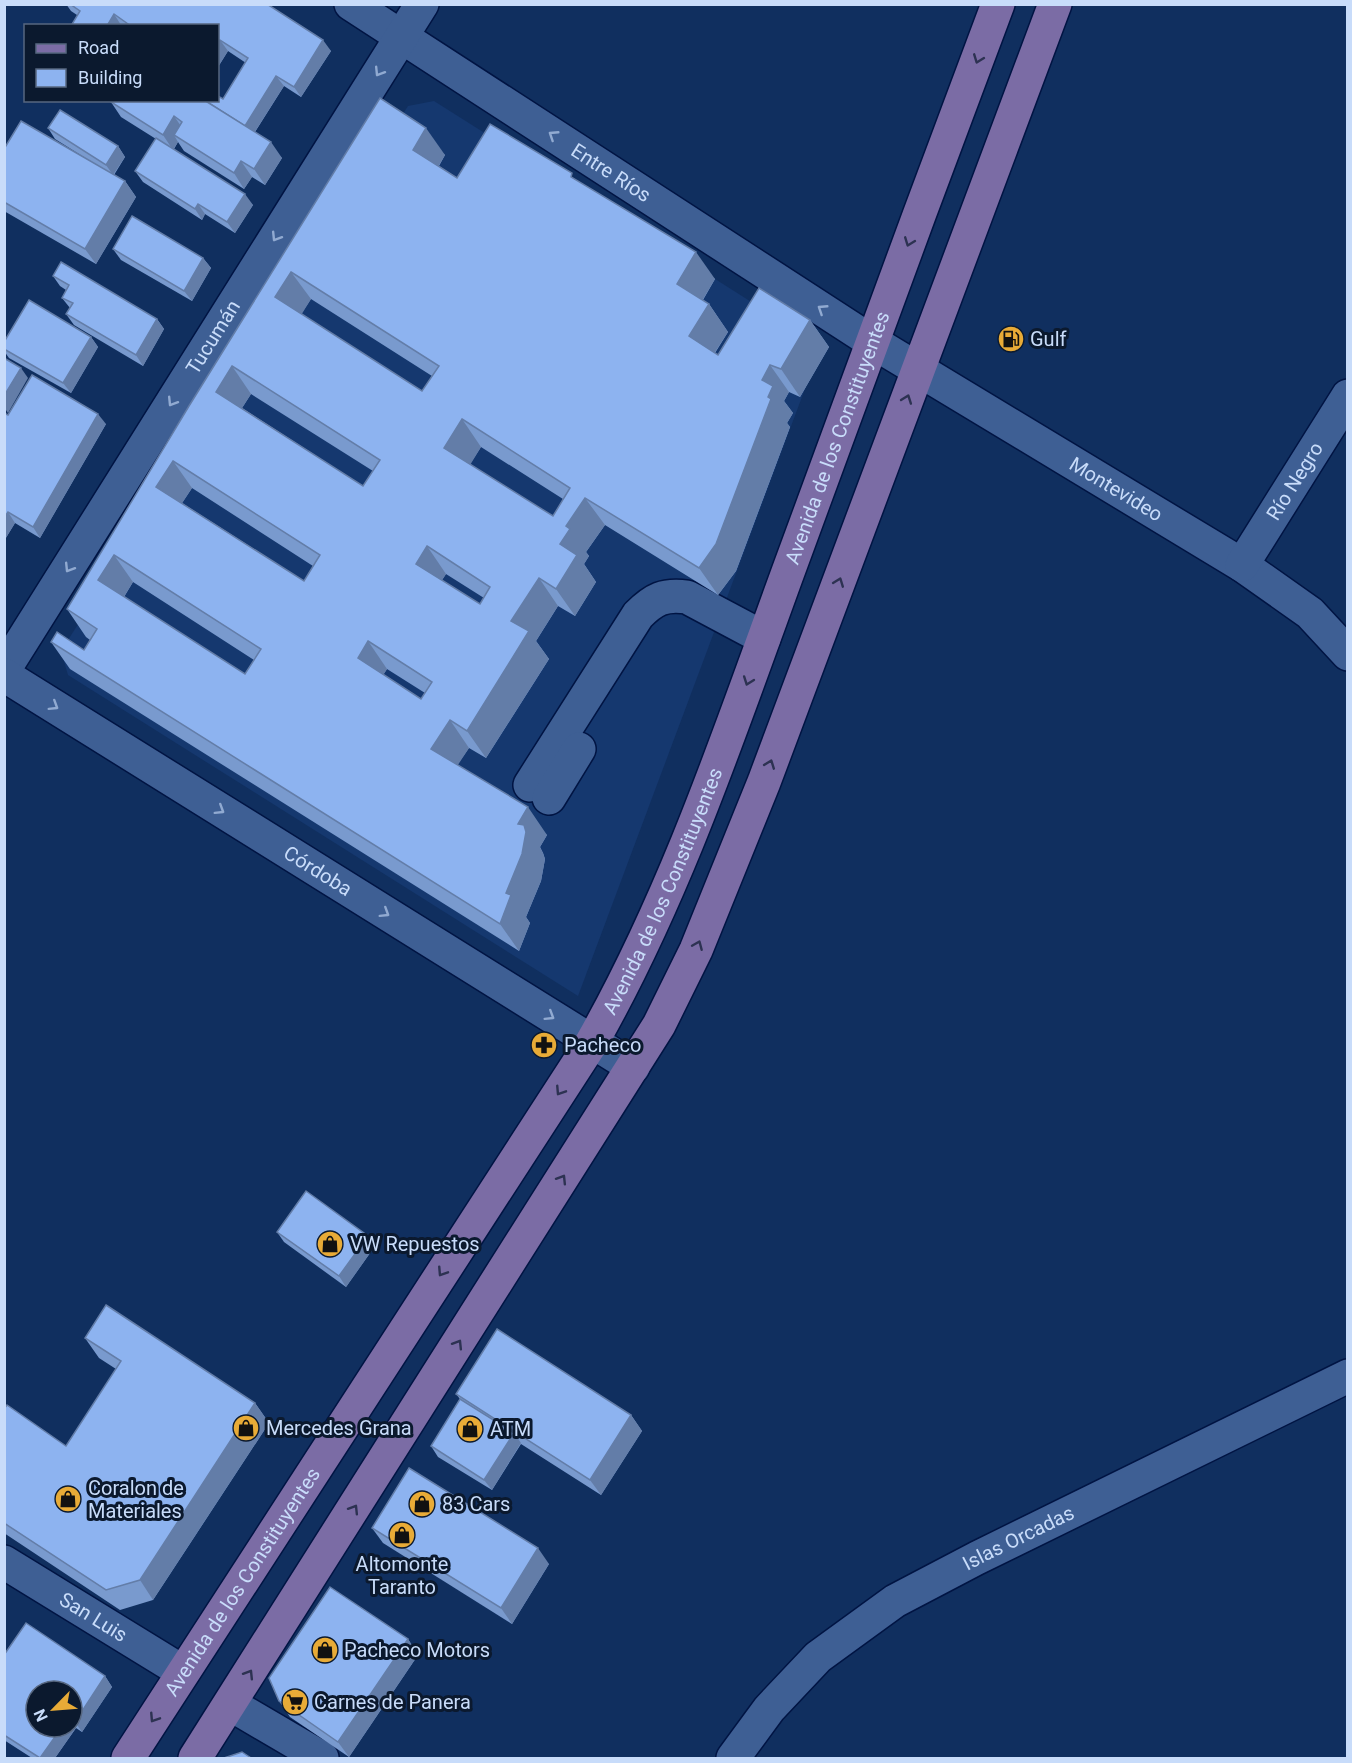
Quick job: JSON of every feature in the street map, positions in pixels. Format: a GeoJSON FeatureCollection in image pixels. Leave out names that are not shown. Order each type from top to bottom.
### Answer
{"type":"FeatureCollection","features":[{"type":"Feature","properties":{"kind":"main road","name":"Avenida de los Constituyentes"},"geometry":{"type":"LineString","coordinates":[[128,1758],[592,1042],[651,930],[720,759],[998,4]]}},
{"type":"Feature","properties":{"kind":"main road"},"geometry":{"type":"LineString","coordinates":[[195,1758],[664,1016],[696,950],[764,782],[1055,4]]}},
{"type":"Feature","properties":{"kind":"street","name":"Entre Ríos"},"geometry":{"type":"LineString","coordinates":[[351,4],[872,341]]}},
{"type":"Feature","properties":{"kind":"street","name":"Tucumán"},"geometry":{"type":"LineString","coordinates":[[4,670],[422,4]]}},
{"type":"Feature","properties":{"kind":"street","name":"Montevideo"},"geometry":{"type":"LineString","coordinates":[[872,341],[1242,565],[1310,613],[1347,654]]}},
{"type":"Feature","properties":{"kind":"street","name":"Río Negro"},"geometry":{"type":"LineString","coordinates":[[1242,565],[1347,396]]}},
{"type":"Feature","properties":{"kind":"street"},"geometry":{"type":"LineString","coordinates":[[539,792],[673,596],[687,597],[707,606],[764,638]]}},
{"type":"Feature","properties":{"kind":"street","name":"Córdoba"},"geometry":{"type":"LineString","coordinates":[[4,675],[633,1067]]}},
{"type":"Feature","properties":{"kind":"street","name":"Islas Orcadas"},"geometry":{"type":"LineString","coordinates":[[733,1758],[769,1709],[818,1657],[895,1601],[976,1558],[1347,1376]]}},
{"type":"Feature","properties":{"kind":"street","name":"San Luis"},"geometry":{"type":"LineString","coordinates":[[4,1562],[183,1672]]}},
{"type":"Feature","properties":{"kind":"street"},"geometry":{"type":"LineString","coordinates":[[230,1704],[322,1758]]}},
{"type":"Feature","properties":{"kind":"shaded area"},"geometry":{"type":"Polygon","coordinates":[[[434,101],[821,346],[578,996],[68,675],[61,651],[408,106],[434,101]]]}},
{"type":"Feature","properties":{"kind":"building"},"geometry":{"type":"Polygon","coordinates":[[[70,4],[267,4],[323,40],[294,87],[276,76],[245,126],[207,102],[219,102],[219,97],[223,99],[248,58],[220,40],[219,42],[219,24],[128,24],[114,14],[108,24],[72,24],[80,11],[70,4]]]}},
{"type":"Feature","properties":{"kind":"building"},"geometry":{"type":"Polygon","coordinates":[[[380,98],[426,128],[413,150],[457,178],[490,124],[572,173],[571,177],[696,252],[677,284],[709,304],[689,336],[718,355],[759,288],[810,320],[781,369],[770,365],[762,380],[773,386],[768,397],[771,399],[716,544],[699,568],[585,498],[566,526],[570,529],[560,544],[577,555],[556,589],[539,578],[511,621],[529,631],[467,731],[450,720],[431,749],[528,807],[518,824],[524,825],[526,832],[522,854],[506,893],[511,895],[500,924],[51,642],[57,632],[84,650],[97,629],[67,609],[189,406],[380,98]],[[291,272],[275,297],[422,391],[439,366],[291,272]],[[232,366],[216,392],[363,486],[380,460],[232,366]],[[462,419],[444,448],[553,516],[570,488],[462,419]],[[173,461],[156,487],[304,581],[320,555],[173,461]],[[427,546],[416,564],[480,604],[490,587],[427,546]],[[114,555],[98,580],[245,674],[261,649],[114,555]],[[368,641],[358,658],[421,699],[432,682],[368,641]]]}},
{"type":"Feature","properties":{"kind":"building"},"geometry":{"type":"Polygon","coordinates":[[[111,102],[207,102],[271,142],[254,169],[241,161],[234,173],[174,135],[182,122],[174,116],[163,135],[111,102]]]}},
{"type":"Feature","properties":{"kind":"building"},"geometry":{"type":"Polygon","coordinates":[[[60,110],[118,146],[106,165],[48,128],[60,110]]]}},
{"type":"Feature","properties":{"kind":"building"},"geometry":{"type":"Polygon","coordinates":[[[21,121],[125,181],[85,249],[4,202],[4,149],[21,121]]]}},
{"type":"Feature","properties":{"kind":"building"},"geometry":{"type":"Polygon","coordinates":[[[156,138],[245,194],[227,222],[198,204],[195,209],[135,171],[156,138]]]}},
{"type":"Feature","properties":{"kind":"building"},"geometry":{"type":"Polygon","coordinates":[[[132,216],[203,258],[184,291],[113,249],[132,216]]]}},
{"type":"Feature","properties":{"kind":"building"},"geometry":{"type":"Polygon","coordinates":[[[61,262],[157,319],[136,355],[66,314],[73,303],[62,298],[69,285],[53,276],[61,262]]]}},
{"type":"Feature","properties":{"kind":"building"},"geometry":{"type":"Polygon","coordinates":[[[29,300],[91,337],[63,383],[4,349],[4,342],[29,300]]]}},
{"type":"Feature","properties":{"kind":"building"},"geometry":{"type":"Polygon","coordinates":[[[4,358],[21,368],[4,396],[4,358]]]}},
{"type":"Feature","properties":{"kind":"building"},"geometry":{"type":"Polygon","coordinates":[[[32,375],[98,414],[33,527],[8,512],[4,518],[4,413],[8,415],[32,375]]]}},
{"type":"Feature","properties":{"kind":"building","name":"VW Repuestos"},"geometry":{"type":"Polygon","coordinates":[[[306,1191],[368,1236],[339,1276],[277,1232],[306,1191]]]}},
{"type":"Feature","properties":{"kind":"building"},"geometry":{"type":"Polygon","coordinates":[[[106,1305],[255,1403],[140,1580],[106,1590],[4,1523],[4,1409],[7,1405],[66,1446],[121,1361],[85,1338],[106,1305]]]}},
{"type":"Feature","properties":{"kind":"building"},"geometry":{"type":"Polygon","coordinates":[[[497,1329],[631,1415],[590,1480],[456,1394],[497,1329]]]}},
{"type":"Feature","properties":{"kind":"building"},"geometry":{"type":"Polygon","coordinates":[[[460,1399],[514,1433],[484,1480],[431,1446],[460,1399]]]}},
{"type":"Feature","properties":{"kind":"building"},"geometry":{"type":"Polygon","coordinates":[[[409,1468],[538,1548],[501,1608],[372,1528],[409,1468]]]}},
{"type":"Feature","properties":{"kind":"building"},"geometry":{"type":"Polygon","coordinates":[[[330,1587],[408,1639],[338,1742],[279,1701],[269,1678],[330,1587]]]}},
{"type":"Feature","properties":{"kind":"building"},"geometry":{"type":"Polygon","coordinates":[[[26,1623],[105,1676],[84,1708],[84,1679],[24,1679],[24,1739],[53,1739],[40,1758],[4,1735],[4,1655],[26,1623]]]}},
{"type":"Feature","properties":{"kind":"building"},"geometry":{"type":"Polygon","coordinates":[[[242,1752],[251,1758],[224,1758],[242,1752]]]}},
{"type":"Feature","properties":{"kind":"place","name":"Gulf"},"geometry":{"type":"Point","coordinates":[1011,339]}},
{"type":"Feature","properties":{"kind":"place","name":"Pacheco"},"geometry":{"type":"Point","coordinates":[544,1045]}},
{"type":"Feature","properties":{"kind":"place","name":"VW Repuestos"},"geometry":{"type":"Point","coordinates":[330,1244]}},
{"type":"Feature","properties":{"kind":"place","name":"Mercedes Grana"},"geometry":{"type":"Point","coordinates":[246,1428]}},
{"type":"Feature","properties":{"kind":"place","name":"ATM"},"geometry":{"type":"Point","coordinates":[470,1429]}},
{"type":"Feature","properties":{"kind":"place","name":"Coralon de Materiales"},"geometry":{"type":"Point","coordinates":[68,1499]}},
{"type":"Feature","properties":{"kind":"place","name":"83 Cars"},"geometry":{"type":"Point","coordinates":[422,1504]}},
{"type":"Feature","properties":{"kind":"place","name":"Altomonte Taranto"},"geometry":{"type":"Point","coordinates":[402,1535]}},
{"type":"Feature","properties":{"kind":"place","name":"Pacheco Motors"},"geometry":{"type":"Point","coordinates":[325,1650]}},
{"type":"Feature","properties":{"kind":"place","name":"Carnes de Panera"},"geometry":{"type":"Point","coordinates":[295,1702]}}]}
